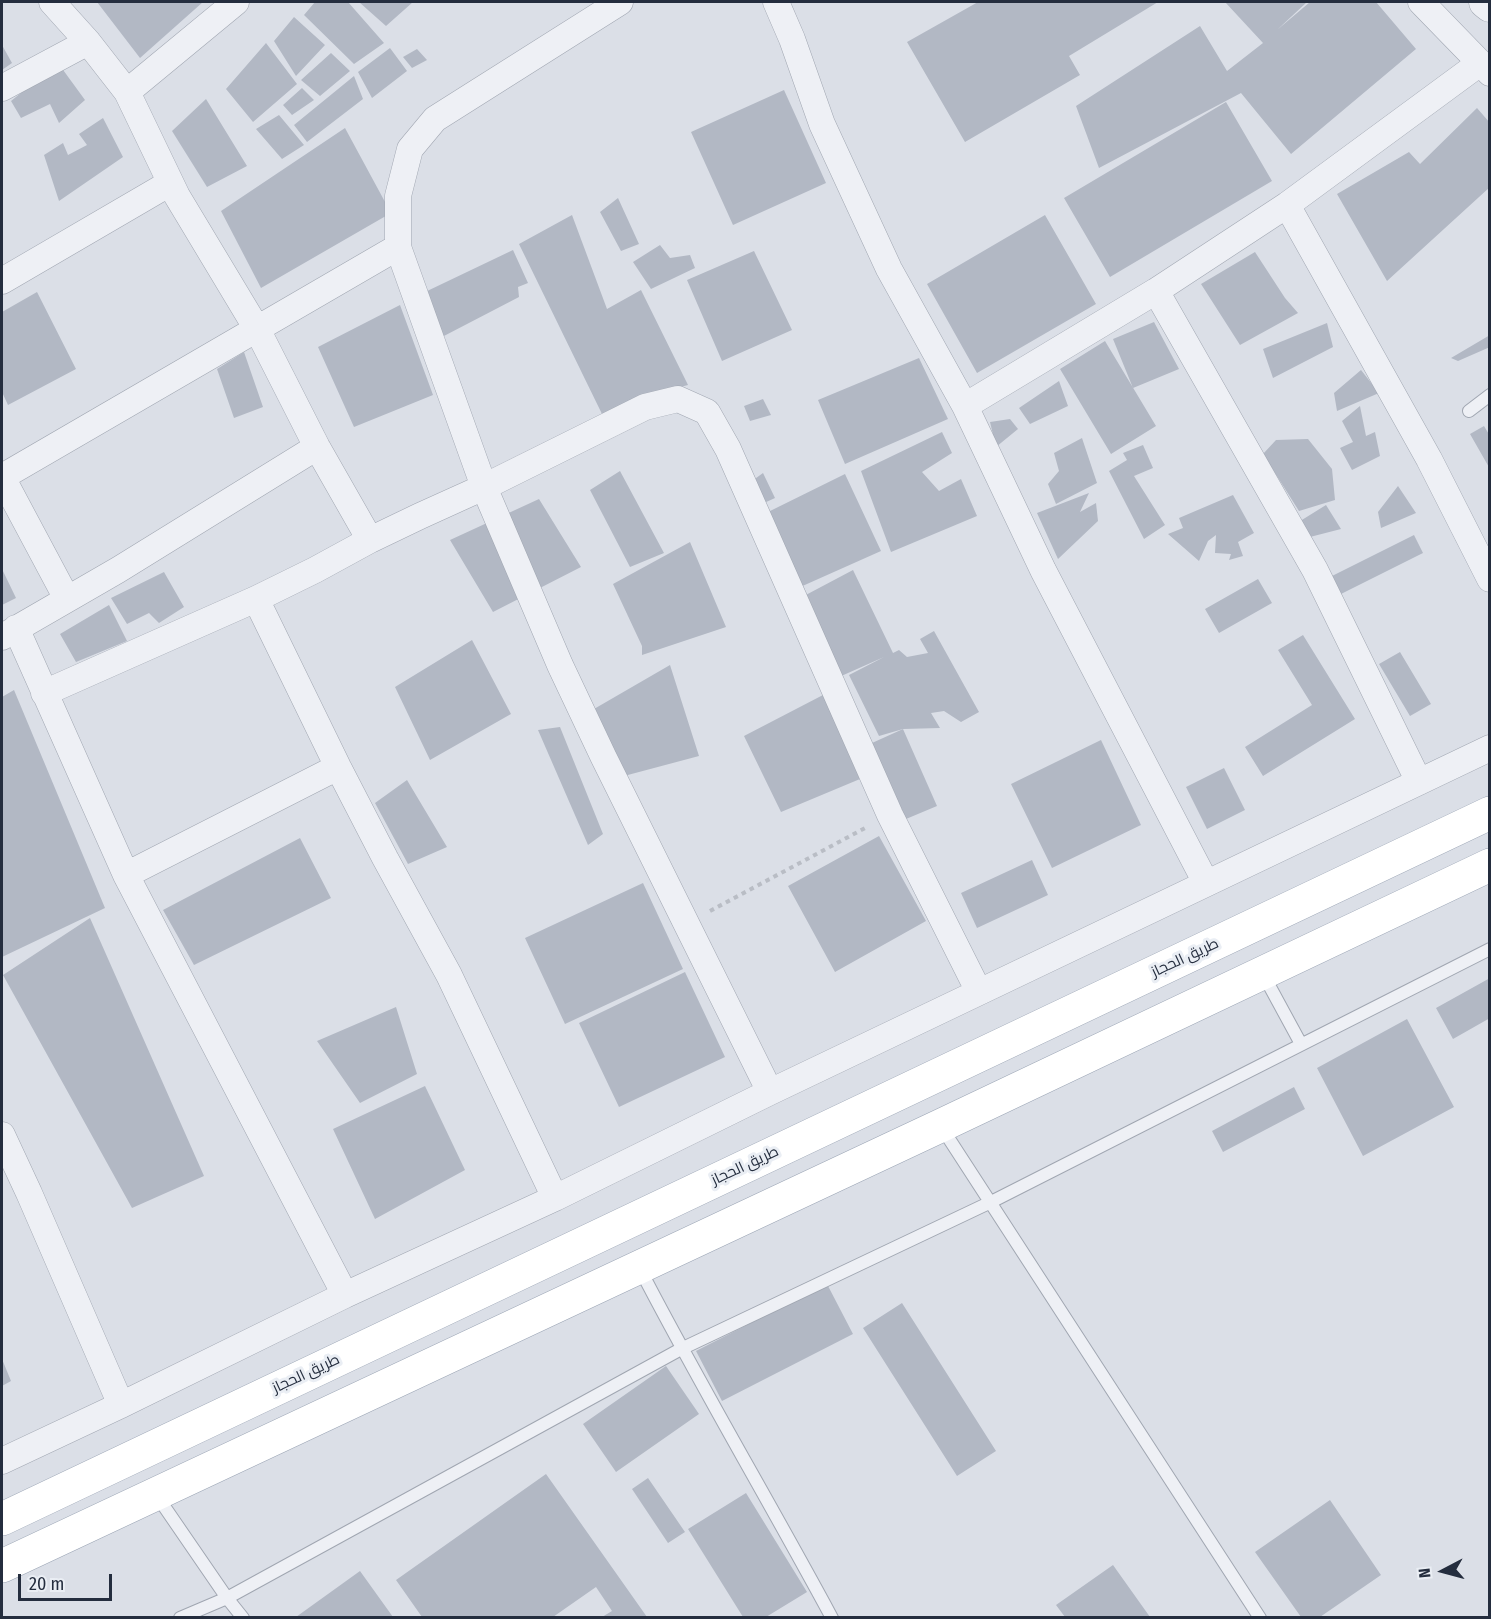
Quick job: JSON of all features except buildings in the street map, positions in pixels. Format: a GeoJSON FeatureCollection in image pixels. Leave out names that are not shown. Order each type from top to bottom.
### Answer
{"type":"FeatureCollection","features":[{"type":"Feature","properties":{"kind":"main road","name":"طريق الحجاز"},"geometry":{"type":"LineString","coordinates":[[2,1519],[1490,813]]}},
{"type":"Feature","properties":{"kind":"main road"},"geometry":{"type":"LineString","coordinates":[[2,1566],[1490,865]]}},
{"type":"Feature","properties":{"kind":"street"},"geometry":{"type":"LineString","coordinates":[[52,2],[88,42],[127,92],[185,211],[257,328],[317,447],[370,540]]}},
{"type":"Feature","properties":{"kind":"street"},"geometry":{"type":"LineString","coordinates":[[127,92],[236,2]]}},
{"type":"Feature","properties":{"kind":"street"},"geometry":{"type":"LineString","coordinates":[[620,2],[435,119],[410,149],[398,196],[398,247],[484,487],[565,675],[770,1092]]}},
{"type":"Feature","properties":{"kind":"street"},"geometry":{"type":"LineString","coordinates":[[776,2],[792,39],[822,124],[889,269],[965,406],[1043,570],[1206,884]]}},
{"type":"Feature","properties":{"kind":"street"},"geometry":{"type":"LineString","coordinates":[[965,406],[1156,291],[1287,205],[1485,68],[1421,2]]}},
{"type":"Feature","properties":{"kind":"street"},"geometry":{"type":"LineString","coordinates":[[1485,2],[1490,6]]}},
{"type":"Feature","properties":{"kind":"street"},"geometry":{"type":"LineString","coordinates":[[2,88],[88,42]]}},
{"type":"Feature","properties":{"kind":"street"},"geometry":{"type":"LineString","coordinates":[[2,280],[171,183]]}},
{"type":"Feature","properties":{"kind":"street"},"geometry":{"type":"LineString","coordinates":[[1287,205],[1429,459],[1490,579]]}},
{"type":"Feature","properties":{"kind":"street"},"geometry":{"type":"LineString","coordinates":[[67,599],[2,477],[398,247]]}},
{"type":"Feature","properties":{"kind":"street"},"geometry":{"type":"LineString","coordinates":[[1156,291],[1315,570],[1419,782]]}},
{"type":"Feature","properties":{"kind":"street"},"geometry":{"type":"LineString","coordinates":[[44,693],[256,599],[370,540],[484,487],[645,407],[678,399],[706,412],[728,449],[890,815],[979,992]]}},
{"type":"Feature","properties":{"kind":"street"},"geometry":{"type":"LineString","coordinates":[[317,447],[128,564],[9,632],[44,693],[126,875],[345,1295]]}},
{"type":"Feature","properties":{"kind":"street"},"geometry":{"type":"LineString","coordinates":[[256,599],[338,767],[449,975],[555,1198]]}},
{"type":"Feature","properties":{"kind":"street"},"geometry":{"type":"LineString","coordinates":[[2,1461],[1490,748]]}},
{"type":"Feature","properties":{"kind":"street"},"geometry":{"type":"LineString","coordinates":[[126,875],[338,767]]}},
{"type":"Feature","properties":{"kind":"street"},"geometry":{"type":"LineString","coordinates":[[2,1136],[121,1405]]}},
{"type":"Feature","properties":{"kind":"lane"},"geometry":{"type":"LineString","coordinates":[[1469,411],[1490,394]]}},
{"type":"Feature","properties":{"kind":"lane"},"geometry":{"type":"LineString","coordinates":[[180,1617],[227,1598],[681,1348],[991,1202],[1490,949]]}},
{"type":"Feature","properties":{"kind":"lane"},"geometry":{"type":"LineString","coordinates":[[1262,973],[1301,1044]]}},
{"type":"Feature","properties":{"kind":"lane"},"geometry":{"type":"LineString","coordinates":[[940,1126],[1260,1617]]}},
{"type":"Feature","properties":{"kind":"lane"},"geometry":{"type":"LineString","coordinates":[[638,1267],[832,1617]]}},
{"type":"Feature","properties":{"kind":"lane"},"geometry":{"type":"LineString","coordinates":[[155,1494],[227,1598],[243,1617]]}},
{"type":"Feature","properties":{"kind":"path"},"geometry":{"type":"LineString","coordinates":[[687,923],[890,815]]}}]}
